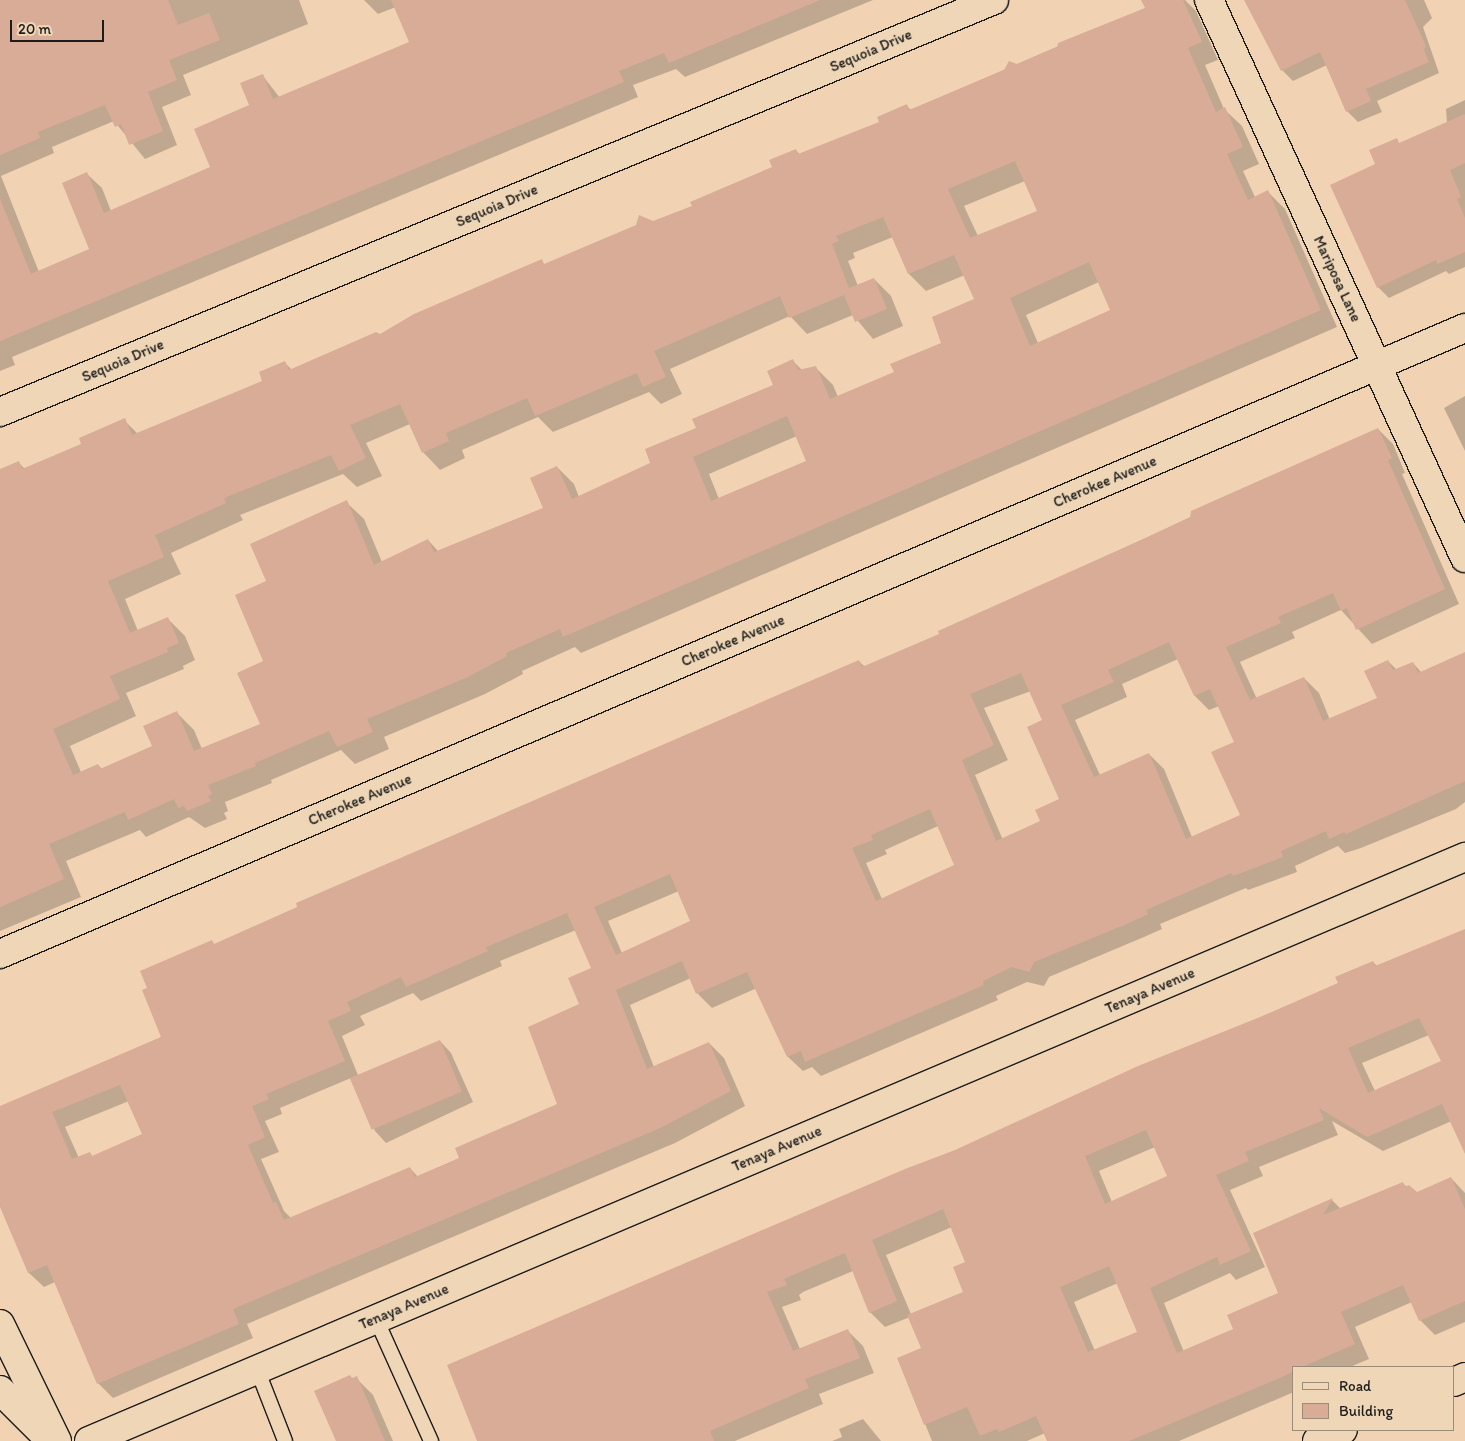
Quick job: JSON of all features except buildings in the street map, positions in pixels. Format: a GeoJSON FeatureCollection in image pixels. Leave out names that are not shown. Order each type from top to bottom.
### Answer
{"type":"FeatureCollection","features":[{"type":"Feature","properties":{"kind":"street","name":"Sequoia Drive"},"geometry":{"type":"LineString","coordinates":[[0,412],[994,0]]}},
{"type":"Feature","properties":{"kind":"street","name":"Mariposa Lane"},"geometry":{"type":"LineString","coordinates":[[1209,0],[1465,558]]}},
{"type":"Feature","properties":{"kind":"street","name":"Cherokee Avenue"},"geometry":{"type":"LineString","coordinates":[[0,954],[1465,328]]}},
{"type":"Feature","properties":{"kind":"street","name":"Tenaya Avenue"},"geometry":{"type":"LineString","coordinates":[[89,1441],[1465,857]]}},
{"type":"Feature","properties":{"kind":"street"},"geometry":{"type":"LineString","coordinates":[[0,1324],[57,1441]]}},
{"type":"Feature","properties":{"kind":"street"},"geometry":{"type":"LineString","coordinates":[[0,1390],[51,1441]]}},
{"type":"Feature","properties":{"kind":"street"},"geometry":{"type":"LineString","coordinates":[[1316,1441],[1341,1431]]}},
{"type":"Feature","properties":{"kind":"lane"},"geometry":{"type":"LineString","coordinates":[[376,1319],[431,1441]]}},
{"type":"Feature","properties":{"kind":"lane"},"geometry":{"type":"LineString","coordinates":[[257,1369],[285,1441]]}}]}
